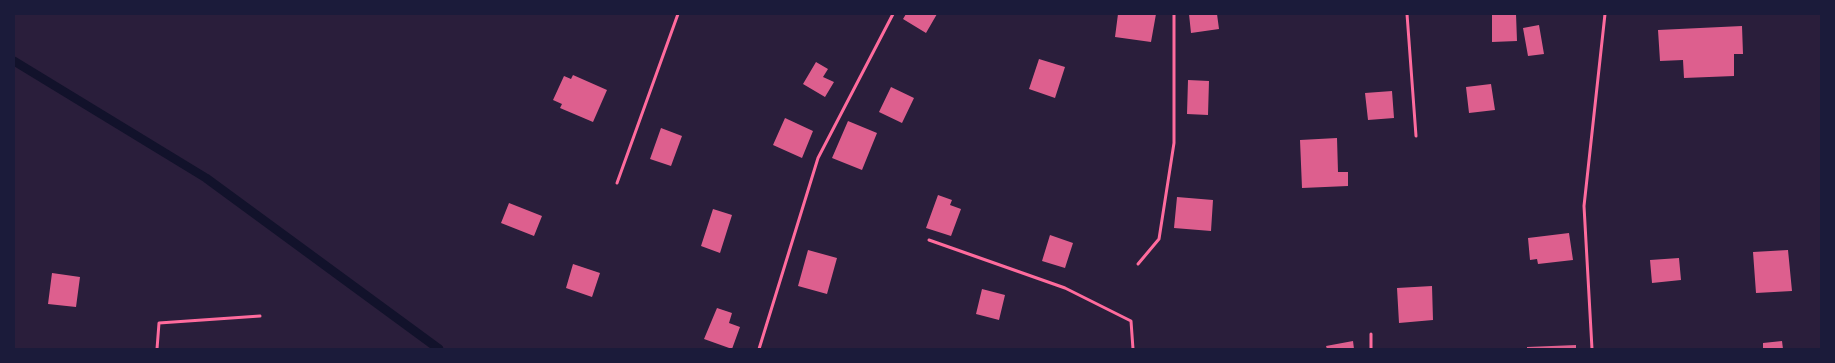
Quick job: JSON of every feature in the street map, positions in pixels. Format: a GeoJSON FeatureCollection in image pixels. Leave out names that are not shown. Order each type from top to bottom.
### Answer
{"type":"FeatureCollection","features":[{"type":"Feature","properties":{"kind":"lane"},"geometry":{"type":"LineString","coordinates":[[616,183],[678,14]]}},
{"type":"Feature","properties":{"kind":"lane"},"geometry":{"type":"LineString","coordinates":[[759,349],[818,158],[892,14]]}},
{"type":"Feature","properties":{"kind":"lane"},"geometry":{"type":"LineString","coordinates":[[1138,264],[1159,239],[1174,143],[1174,14]]}},
{"type":"Feature","properties":{"kind":"lane"},"geometry":{"type":"LineString","coordinates":[[1407,14],[1416,136]]}},
{"type":"Feature","properties":{"kind":"lane"},"geometry":{"type":"LineString","coordinates":[[1592,349],[1584,206],[1605,14]]}},
{"type":"Feature","properties":{"kind":"lane"},"geometry":{"type":"LineString","coordinates":[[929,240],[1064,288],[1131,321],[1134,349]]}},
{"type":"Feature","properties":{"kind":"lane"},"geometry":{"type":"LineString","coordinates":[[157,349],[159,323],[260,316]]}},
{"type":"Feature","properties":{"kind":"lane"},"geometry":{"type":"LineString","coordinates":[[1371,334],[1371,349]]}},
{"type":"Feature","properties":{"kind":"shaded area"},"geometry":{"type":"Polygon","coordinates":[[[14,14],[1821,14],[1821,349],[14,349],[14,14]]]}},
{"type":"Feature","properties":{"kind":"building"},"geometry":{"type":"Polygon","coordinates":[[[906,14],[937,14],[926,33],[903,19],[906,14]]]}},
{"type":"Feature","properties":{"kind":"building"},"geometry":{"type":"Polygon","coordinates":[[[1118,14],[1156,14],[1151,42],[1115,37],[1118,14]]]}},
{"type":"Feature","properties":{"kind":"building"},"geometry":{"type":"Polygon","coordinates":[[[1189,14],[1217,14],[1219,29],[1191,33],[1189,14]]]}},
{"type":"Feature","properties":{"kind":"building"},"geometry":{"type":"Polygon","coordinates":[[[1492,14],[1516,14],[1517,41],[1492,42],[1492,14]]]}},
{"type":"Feature","properties":{"kind":"building"},"geometry":{"type":"Polygon","coordinates":[[[1539,25],[1544,54],[1528,56],[1523,28],[1539,25]]]}},
{"type":"Feature","properties":{"kind":"building"},"geometry":{"type":"Polygon","coordinates":[[[1742,26],[1743,54],[1734,54],[1734,76],[1684,78],[1683,60],[1660,61],[1658,30],[1742,26]]]}},
{"type":"Feature","properties":{"kind":"building"},"geometry":{"type":"Polygon","coordinates":[[[1039,59],[1065,67],[1055,98],[1029,89],[1039,59]]]}},
{"type":"Feature","properties":{"kind":"building"},"geometry":{"type":"Polygon","coordinates":[[[816,62],[828,69],[823,77],[834,82],[825,97],[803,84],[816,62]]]}},
{"type":"Feature","properties":{"kind":"building"},"geometry":{"type":"Polygon","coordinates":[[[573,75],[607,90],[593,122],[560,108],[562,104],[553,100],[564,76],[571,79],[573,75]]]}},
{"type":"Feature","properties":{"kind":"building"},"geometry":{"type":"Polygon","coordinates":[[[1188,80],[1209,81],[1208,115],[1187,114],[1188,80]]]}},
{"type":"Feature","properties":{"kind":"building"},"geometry":{"type":"Polygon","coordinates":[[[1491,84],[1495,110],[1469,113],[1466,87],[1491,84]]]}},
{"type":"Feature","properties":{"kind":"building"},"geometry":{"type":"Polygon","coordinates":[[[891,87],[914,98],[902,123],[879,112],[891,87]]]}},
{"type":"Feature","properties":{"kind":"building"},"geometry":{"type":"Polygon","coordinates":[[[1392,91],[1394,118],[1368,120],[1365,93],[1392,91]]]}},
{"type":"Feature","properties":{"kind":"building"},"geometry":{"type":"Polygon","coordinates":[[[785,118],[813,131],[802,158],[773,145],[785,118]]]}},
{"type":"Feature","properties":{"kind":"building"},"geometry":{"type":"Polygon","coordinates":[[[848,121],[877,133],[862,170],[832,158],[848,121]]]}},
{"type":"Feature","properties":{"kind":"building"},"geometry":{"type":"Polygon","coordinates":[[[661,128],[682,136],[671,166],[650,159],[661,128]]]}},
{"type":"Feature","properties":{"kind":"building"},"geometry":{"type":"Polygon","coordinates":[[[1337,138],[1338,172],[1348,172],[1348,186],[1302,188],[1300,140],[1337,138]]]}},
{"type":"Feature","properties":{"kind":"building"},"geometry":{"type":"Polygon","coordinates":[[[938,195],[952,200],[950,205],[961,209],[951,236],[926,228],[938,195]]]}},
{"type":"Feature","properties":{"kind":"building"},"geometry":{"type":"Polygon","coordinates":[[[1177,197],[1213,200],[1211,231],[1174,228],[1177,197]]]}},
{"type":"Feature","properties":{"kind":"building"},"geometry":{"type":"Polygon","coordinates":[[[509,203],[542,216],[534,236],[501,223],[509,203]]]}},
{"type":"Feature","properties":{"kind":"building"},"geometry":{"type":"Polygon","coordinates":[[[713,209],[732,215],[720,253],[701,246],[713,209]]]}},
{"type":"Feature","properties":{"kind":"building"},"geometry":{"type":"Polygon","coordinates":[[[1569,233],[1573,260],[1538,264],[1537,259],[1530,260],[1528,238],[1569,233]]]}},
{"type":"Feature","properties":{"kind":"building"},"geometry":{"type":"Polygon","coordinates":[[[1050,235],[1073,243],[1065,268],[1042,261],[1050,235]]]}},
{"type":"Feature","properties":{"kind":"building"},"geometry":{"type":"Polygon","coordinates":[[[808,250],[837,258],[827,294],[798,286],[808,250]]]}},
{"type":"Feature","properties":{"kind":"building"},"geometry":{"type":"Polygon","coordinates":[[[1788,250],[1792,291],[1756,293],[1753,252],[1788,250]]]}},
{"type":"Feature","properties":{"kind":"building"},"geometry":{"type":"Polygon","coordinates":[[[1679,258],[1681,280],[1652,283],[1650,260],[1679,258]]]}},
{"type":"Feature","properties":{"kind":"building"},"geometry":{"type":"Polygon","coordinates":[[[573,264],[600,273],[592,297],[566,288],[573,264]]]}},
{"type":"Feature","properties":{"kind":"building"},"geometry":{"type":"Polygon","coordinates":[[[52,273],[80,277],[76,307],[48,304],[52,273]]]}},
{"type":"Feature","properties":{"kind":"building"},"geometry":{"type":"Polygon","coordinates":[[[1432,286],[1433,320],[1399,323],[1397,288],[1432,286]]]}},
{"type":"Feature","properties":{"kind":"building"},"geometry":{"type":"Polygon","coordinates":[[[982,289],[1005,295],[999,320],[976,314],[982,289]]]}},
{"type":"Feature","properties":{"kind":"building"},"geometry":{"type":"Polygon","coordinates":[[[717,308],[732,313],[729,323],[740,327],[732,349],[704,339],[717,308]]]}},
{"type":"Feature","properties":{"kind":"building"},"geometry":{"type":"Polygon","coordinates":[[[1353,341],[1354,349],[1327,349],[1326,346],[1353,341]]]}},
{"type":"Feature","properties":{"kind":"building"},"geometry":{"type":"Polygon","coordinates":[[[1782,341],[1783,349],[1763,349],[1763,343],[1782,341]]]}},
{"type":"Feature","properties":{"kind":"building"},"geometry":{"type":"Polygon","coordinates":[[[1576,345],[1576,349],[1527,349],[1527,347],[1576,345]]]}},
{"type":"Feature","properties":{"kind":"waterway"},"geometry":{"type":"LineString","coordinates":[[14,61],[206,178],[439,349]]}}]}
